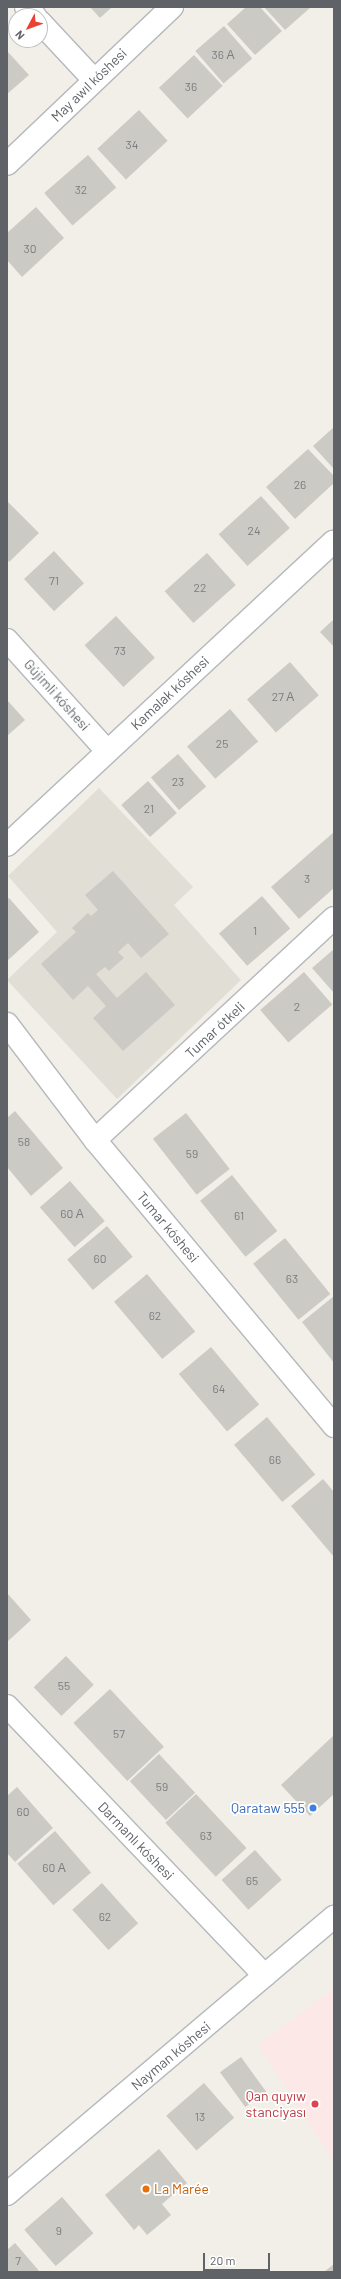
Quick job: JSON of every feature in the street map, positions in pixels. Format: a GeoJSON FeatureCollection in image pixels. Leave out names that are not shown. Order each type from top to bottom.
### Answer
{"type":"FeatureCollection","features":[{"type":"Feature","properties":{"kind":"street","name":"May awıl kóshesi"},"geometry":{"type":"LineString","coordinates":[[7,164],[172,7]]}},
{"type":"Feature","properties":{"kind":"street"},"geometry":{"type":"LineString","coordinates":[[48,31],[94,80]]}},
{"type":"Feature","properties":{"kind":"street","name":"Kamalak kóshesi"},"geometry":{"type":"LineString","coordinates":[[7,845],[334,541]]}},
{"type":"Feature","properties":{"kind":"street","name":"Gújimli kóshesi"},"geometry":{"type":"LineString","coordinates":[[7,640],[107,751]]}},
{"type":"Feature","properties":{"kind":"street","name":"Tumar ótkeli"},"geometry":{"type":"LineString","coordinates":[[95,1140],[334,918]]}},
{"type":"Feature","properties":{"kind":"street","name":"Tumar kóshesi"},"geometry":{"type":"LineString","coordinates":[[7,1024],[95,1140],[334,1426]]}},
{"type":"Feature","properties":{"kind":"street","name":"Darmanlı kóshesi"},"geometry":{"type":"LineString","coordinates":[[7,1706],[265,1976]]}},
{"type":"Feature","properties":{"kind":"street","name":"Nayman kóshesi"},"geometry":{"type":"LineString","coordinates":[[7,2194],[334,1917]]}},
{"type":"Feature","properties":{"kind":"shaded area"},"geometry":{"type":"Polygon","coordinates":[[[99,788],[193,887],[174,905],[241,980],[117,1099],[7,980],[57,932],[8,876],[99,788]]]}},
{"type":"Feature","properties":{"kind":"shaded area","name":"Qan quyıw stanciyası"},"geometry":{"type":"Polygon","coordinates":[[[334,1988],[334,2162],[258,2045],[334,1988]]]}},
{"type":"Feature","properties":{"kind":"building"},"geometry":{"type":"Polygon","coordinates":[[[90,7],[112,7],[100,18],[90,7]]]}},
{"type":"Feature","properties":{"kind":"building"},"geometry":{"type":"Polygon","coordinates":[[[246,7],[260,7],[282,31],[255,55],[227,24],[246,7]]]}},
{"type":"Feature","properties":{"kind":"building"},"geometry":{"type":"Polygon","coordinates":[[[264,7],[311,7],[285,30],[264,7]]]}},
{"type":"Feature","properties":{"kind":"building"},"geometry":{"type":"Polygon","coordinates":[[[224,26],[252,58],[224,83],[195,51],[224,26]]]}},
{"type":"Feature","properties":{"kind":"building"},"geometry":{"type":"Polygon","coordinates":[[[7,51],[29,75],[7,94],[7,51]]]}},
{"type":"Feature","properties":{"kind":"building"},"geometry":{"type":"Polygon","coordinates":[[[194,55],[223,86],[188,118],[159,88],[194,55]]]}},
{"type":"Feature","properties":{"kind":"building"},"geometry":{"type":"Polygon","coordinates":[[[139,110],[168,141],[126,180],[97,149],[139,110]]]}},
{"type":"Feature","properties":{"kind":"building"},"geometry":{"type":"Polygon","coordinates":[[[88,155],[116,187],[72,226],[44,193],[88,155]]]}},
{"type":"Feature","properties":{"kind":"building"},"geometry":{"type":"Polygon","coordinates":[[[36,207],[64,238],[22,277],[7,260],[7,233],[36,207]]]}},
{"type":"Feature","properties":{"kind":"building"},"geometry":{"type":"Polygon","coordinates":[[[334,427],[334,469],[313,446],[334,427]]]}},
{"type":"Feature","properties":{"kind":"building"},"geometry":{"type":"Polygon","coordinates":[[[308,449],[334,476],[334,483],[295,519],[266,487],[308,449]]]}},
{"type":"Feature","properties":{"kind":"building"},"geometry":{"type":"Polygon","coordinates":[[[261,496],[290,528],[247,566],[219,534],[261,496]]]}},
{"type":"Feature","properties":{"kind":"building"},"geometry":{"type":"Polygon","coordinates":[[[8,502],[39,533],[9,562],[7,559],[8,502]]]}},
{"type":"Feature","properties":{"kind":"building"},"geometry":{"type":"Polygon","coordinates":[[[54,551],[84,583],[54,611],[24,579],[54,551]]]}},
{"type":"Feature","properties":{"kind":"building"},"geometry":{"type":"Polygon","coordinates":[[[207,553],[236,585],[193,623],[165,591],[207,553]]]}},
{"type":"Feature","properties":{"kind":"building"},"geometry":{"type":"Polygon","coordinates":[[[116,616],[155,658],[123,687],[85,645],[116,616]]]}},
{"type":"Feature","properties":{"kind":"building"},"geometry":{"type":"Polygon","coordinates":[[[334,619],[334,647],[320,632],[334,619]]]}},
{"type":"Feature","properties":{"kind":"building"},"geometry":{"type":"Polygon","coordinates":[[[290,662],[319,695],[276,733],[247,699],[290,662]]]}},
{"type":"Feature","properties":{"kind":"building"},"geometry":{"type":"Polygon","coordinates":[[[7,700],[25,720],[7,736],[7,700]]]}},
{"type":"Feature","properties":{"kind":"building"},"geometry":{"type":"Polygon","coordinates":[[[230,709],[258,741],[215,779],[187,746],[230,709]]]}},
{"type":"Feature","properties":{"kind":"building"},"geometry":{"type":"Polygon","coordinates":[[[178,754],[206,786],[179,810],[151,778],[178,754]]]}},
{"type":"Feature","properties":{"kind":"building"},"geometry":{"type":"Polygon","coordinates":[[[148,781],[177,813],[150,837],[121,805],[148,781]]]}},
{"type":"Feature","properties":{"kind":"building"},"geometry":{"type":"Polygon","coordinates":[[[334,832],[334,888],[299,919],[271,887],[334,832]]]}},
{"type":"Feature","properties":{"kind":"building"},"geometry":{"type":"Polygon","coordinates":[[[113,871],[169,934],[141,958],[128,943],[118,952],[124,958],[109,971],[105,967],[96,974],[117,998],[146,972],[175,1005],[123,1051],[93,1018],[106,1006],[88,986],[73,1000],[41,964],[76,932],[72,928],[88,913],[91,916],[98,910],[85,895],[113,871]]]}},
{"type":"Feature","properties":{"kind":"building"},"geometry":{"type":"Polygon","coordinates":[[[262,896],[290,928],[247,966],[219,933],[262,896]]]}},
{"type":"Feature","properties":{"kind":"building"},"geometry":{"type":"Polygon","coordinates":[[[9,898],[39,932],[7,961],[7,899],[9,898]]]}},
{"type":"Feature","properties":{"kind":"building"},"geometry":{"type":"Polygon","coordinates":[[[334,949],[334,993],[312,968],[334,949]]]}},
{"type":"Feature","properties":{"kind":"building"},"geometry":{"type":"Polygon","coordinates":[[[304,972],[332,1004],[288,1043],[260,1010],[304,972]]]}},
{"type":"Feature","properties":{"kind":"building"},"geometry":{"type":"Polygon","coordinates":[[[15,1111],[63,1168],[31,1196],[7,1167],[7,1118],[15,1111]]]}},
{"type":"Feature","properties":{"kind":"building"},"geometry":{"type":"Polygon","coordinates":[[[186,1113],[230,1169],[197,1195],[153,1139],[186,1113]]]}},
{"type":"Feature","properties":{"kind":"building"},"geometry":{"type":"Polygon","coordinates":[[[232,1175],[277,1231],[245,1257],[200,1201],[232,1175]]]}},
{"type":"Feature","properties":{"kind":"building"},"geometry":{"type":"Polygon","coordinates":[[[70,1181],[105,1221],[75,1247],[40,1207],[70,1181]]]}},
{"type":"Feature","properties":{"kind":"building"},"geometry":{"type":"Polygon","coordinates":[[[107,1226],[133,1257],[93,1290],[67,1259],[107,1226]]]}},
{"type":"Feature","properties":{"kind":"building"},"geometry":{"type":"Polygon","coordinates":[[[285,1238],[330,1294],[298,1320],[253,1264],[285,1238]]]}},
{"type":"Feature","properties":{"kind":"building"},"geometry":{"type":"Polygon","coordinates":[[[147,1274],[195,1331],[162,1359],[114,1302],[147,1274]]]}},
{"type":"Feature","properties":{"kind":"building"},"geometry":{"type":"Polygon","coordinates":[[[334,1296],[334,1363],[302,1322],[334,1296]]]}},
{"type":"Feature","properties":{"kind":"building"},"geometry":{"type":"Polygon","coordinates":[[[211,1347],[259,1404],[227,1431],[179,1374],[211,1347]]]}},
{"type":"Feature","properties":{"kind":"building"},"geometry":{"type":"Polygon","coordinates":[[[267,1417],[315,1474],[282,1502],[234,1445],[267,1417]]]}},
{"type":"Feature","properties":{"kind":"building"},"geometry":{"type":"Polygon","coordinates":[[[323,1479],[334,1492],[334,1557],[291,1506],[323,1479]]]}},
{"type":"Feature","properties":{"kind":"building"},"geometry":{"type":"Polygon","coordinates":[[[7,1593],[31,1620],[7,1642],[7,1593]]]}},
{"type":"Feature","properties":{"kind":"building"},"geometry":{"type":"Polygon","coordinates":[[[66,1656],[94,1685],[61,1716],[34,1687],[66,1656]]]}},
{"type":"Feature","properties":{"kind":"building"},"geometry":{"type":"Polygon","coordinates":[[[110,1689],[164,1747],[127,1781],[73,1723],[110,1689]]]}},
{"type":"Feature","properties":{"kind":"building"},"geometry":{"type":"Polygon","coordinates":[[[334,1735],[334,1794],[310,1816],[281,1785],[334,1735]]]}},
{"type":"Feature","properties":{"kind":"building"},"geometry":{"type":"Polygon","coordinates":[[[159,1754],[195,1793],[166,1820],[130,1781],[159,1754]]]}},
{"type":"Feature","properties":{"kind":"building"},"geometry":{"type":"Polygon","coordinates":[[[17,1787],[53,1828],[15,1862],[7,1853],[7,1796],[17,1787]]]}},
{"type":"Feature","properties":{"kind":"building"},"geometry":{"type":"Polygon","coordinates":[[[196,1794],[246,1848],[216,1877],[165,1823],[196,1794]]]}},
{"type":"Feature","properties":{"kind":"building"},"geometry":{"type":"Polygon","coordinates":[[[55,1831],[91,1873],[53,1905],[17,1864],[55,1831]]]}},
{"type":"Feature","properties":{"kind":"building"},"geometry":{"type":"Polygon","coordinates":[[[255,1850],[282,1880],[248,1910],[222,1880],[255,1850]]]}},
{"type":"Feature","properties":{"kind":"building"},"geometry":{"type":"Polygon","coordinates":[[[102,1883],[138,1923],[108,1950],[72,1910],[102,1883]]]}},
{"type":"Feature","properties":{"kind":"building"},"geometry":{"type":"Polygon","coordinates":[[[241,2057],[266,2092],[245,2107],[220,2072],[241,2057]]]}},
{"type":"Feature","properties":{"kind":"building"},"geometry":{"type":"Polygon","coordinates":[[[204,2083],[234,2118],[196,2151],[166,2116],[204,2083]]]}},
{"type":"Feature","properties":{"kind":"building","name":"La Marée"},"geometry":{"type":"Polygon","coordinates":[[[159,2149],[187,2183],[162,2204],[171,2215],[147,2235],[139,2225],[134,2230],[105,2195],[159,2149]]]}},
{"type":"Feature","properties":{"kind":"building"},"geometry":{"type":"Polygon","coordinates":[[[62,2197],[93,2233],[56,2266],[24,2230],[62,2197]]]}},
{"type":"Feature","properties":{"kind":"building"},"geometry":{"type":"Polygon","coordinates":[[[15,2243],[40,2272],[7,2272],[7,2250],[15,2243]]]}},
{"type":"Feature","properties":{"kind":"building"},"geometry":{"type":"Polygon","coordinates":[[[334,2264],[334,2272],[324,2272],[334,2264]]]}},
{"type":"Feature","properties":{"kind":"place","name":"Qarataw 555"},"geometry":{"type":"Point","coordinates":[313,1808]}},
{"type":"Feature","properties":{"kind":"place","name":"Qan quyıw stanciyası"},"geometry":{"type":"Point","coordinates":[315,2104]}},
{"type":"Feature","properties":{"kind":"place","name":"La Marée"},"geometry":{"type":"Point","coordinates":[146,2189]}}]}
